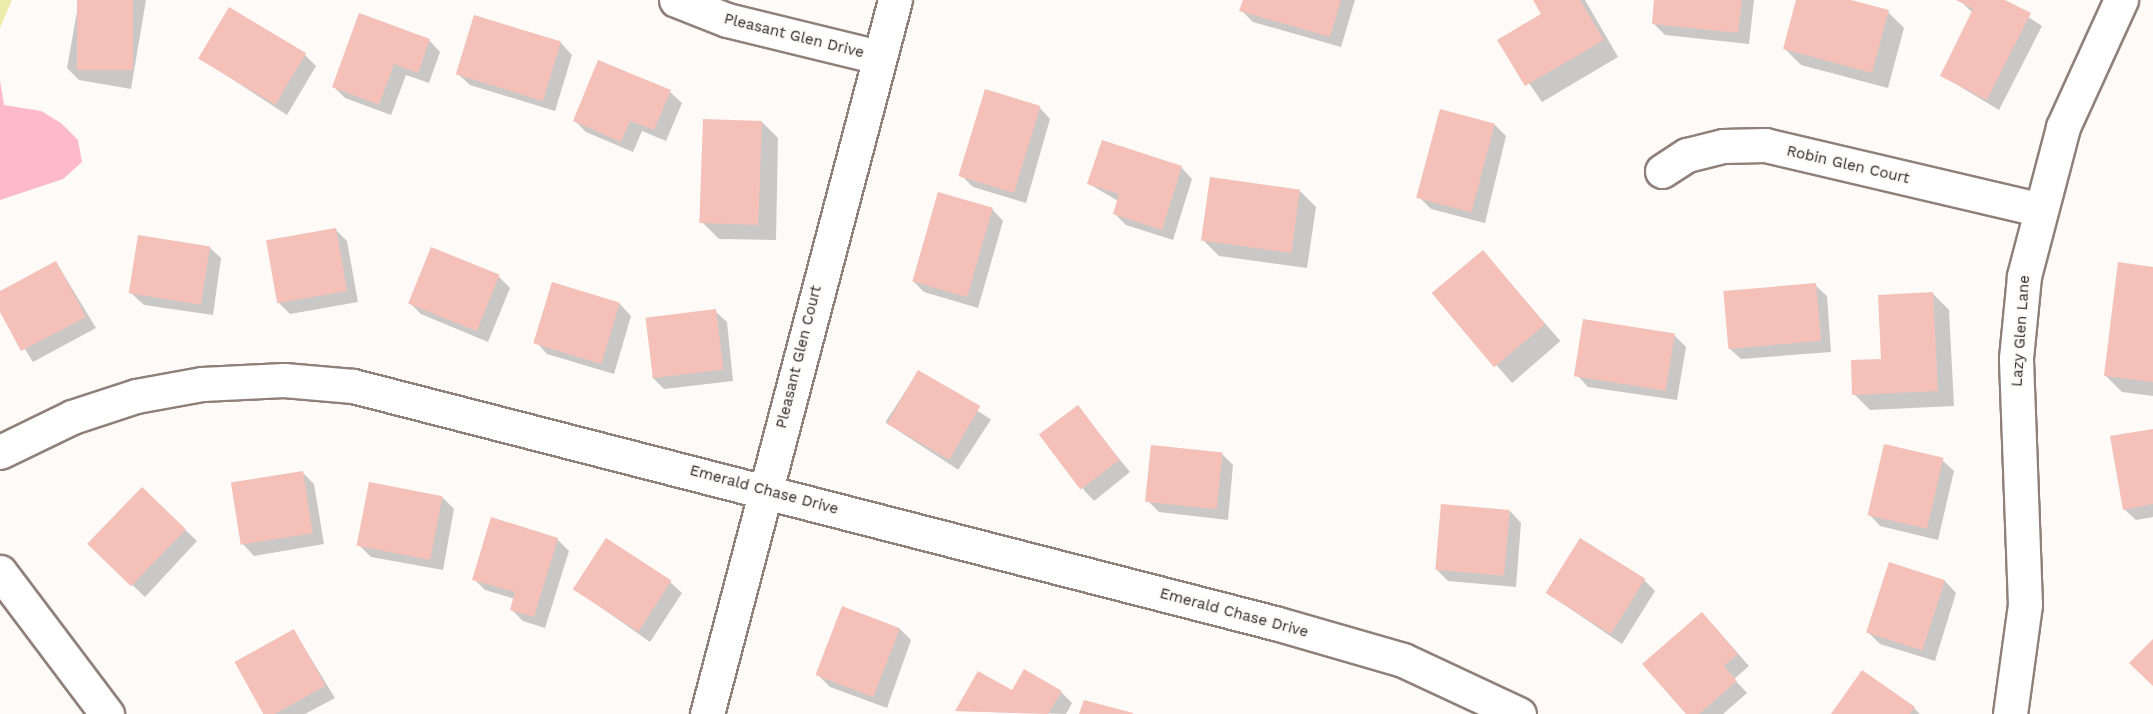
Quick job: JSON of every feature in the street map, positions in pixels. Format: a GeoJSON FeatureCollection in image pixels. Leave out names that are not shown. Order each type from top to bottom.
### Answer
{"type":"FeatureCollection","features":[{"type":"Feature","properties":{"kind":"street","name":"Pleasant Glen Drive"},"geometry":{"type":"LineString","coordinates":[[676,0],[727,20],[879,57]]}},
{"type":"Feature","properties":{"kind":"street","name":"Pleasant Glen Court"},"geometry":{"type":"LineString","coordinates":[[707,714],[895,0]]}},
{"type":"Feature","properties":{"kind":"street","name":"Lazy Glen Lane"},"geometry":{"type":"LineString","coordinates":[[2010,714],[2021,662],[2025,605],[2016,358],[2024,276],[2037,209],[2063,127],[2121,0]]}},
{"type":"Feature","properties":{"kind":"street","name":"Robin Glen Court"},"geometry":{"type":"LineString","coordinates":[[1662,171],[1687,155],[1723,146],[1765,146],[2037,209]]}},
{"type":"Feature","properties":{"kind":"street","name":"Emerald Chase Drive"},"geometry":{"type":"LineString","coordinates":[[0,452],[72,417],[136,396],[202,384],[284,380],[384,392],[765,490],[1403,660],[1520,714]]}},
{"type":"Feature","properties":{"kind":"street"},"geometry":{"type":"LineString","coordinates":[[0,572],[107,714]]}},
{"type":"Feature","properties":{"kind":"shaded area"},"geometry":{"type":"Polygon","coordinates":[[[0,0],[12,0],[0,28],[0,0]]]}},
{"type":"Feature","properties":{"kind":"shaded area"},"geometry":{"type":"Polygon","coordinates":[[[0,80],[4,105],[41,111],[61,123],[78,140],[82,162],[63,179],[0,200],[0,80]]]}},
{"type":"Feature","properties":{"kind":"building"},"geometry":{"type":"Polygon","coordinates":[[[77,0],[133,0],[133,70],[77,70],[77,0]]]}},
{"type":"Feature","properties":{"kind":"building"},"geometry":{"type":"Polygon","coordinates":[[[1243,0],[1341,0],[1330,37],[1239,11],[1243,0]]]}},
{"type":"Feature","properties":{"kind":"building"},"geometry":{"type":"Polygon","coordinates":[[[1533,0],[1580,0],[1604,40],[1525,86],[1497,40],[1541,14],[1533,0]]]}},
{"type":"Feature","properties":{"kind":"building"},"geometry":{"type":"Polygon","coordinates":[[[1654,0],[1742,0],[1738,33],[1652,24],[1654,0]]]}},
{"type":"Feature","properties":{"kind":"building"},"geometry":{"type":"Polygon","coordinates":[[[1796,0],[1851,0],[1889,10],[1872,73],[1783,49],[1796,0]]]}},
{"type":"Feature","properties":{"kind":"building"},"geometry":{"type":"Polygon","coordinates":[[[1956,0],[2005,0],[2031,13],[1987,100],[1940,76],[1973,9],[1956,0]]]}},
{"type":"Feature","properties":{"kind":"building"},"geometry":{"type":"Polygon","coordinates":[[[229,7],[306,53],[275,105],[198,58],[229,7]]]}},
{"type":"Feature","properties":{"kind":"building"},"geometry":{"type":"Polygon","coordinates":[[[359,13],[430,39],[418,73],[394,64],[379,105],[332,87],[359,13]]]}},
{"type":"Feature","properties":{"kind":"building"},"geometry":{"type":"Polygon","coordinates":[[[474,15],[561,42],[543,101],[456,74],[474,15]]]}},
{"type":"Feature","properties":{"kind":"building"},"geometry":{"type":"Polygon","coordinates":[[[598,60],[671,90],[654,130],[630,121],[621,142],[573,121],[598,60]]]}},
{"type":"Feature","properties":{"kind":"building"},"geometry":{"type":"Polygon","coordinates":[[[985,89],[1040,106],[1014,193],[958,176],[985,89]]]}},
{"type":"Feature","properties":{"kind":"building"},"geometry":{"type":"Polygon","coordinates":[[[1440,109],[1495,124],[1471,213],[1416,198],[1440,109]]]}},
{"type":"Feature","properties":{"kind":"building"},"geometry":{"type":"Polygon","coordinates":[[[703,119],[762,121],[758,225],[699,223],[703,119]]]}},
{"type":"Feature","properties":{"kind":"building"},"geometry":{"type":"Polygon","coordinates":[[[1102,140],[1182,166],[1162,230],[1113,214],[1119,194],[1087,184],[1102,140]]]}},
{"type":"Feature","properties":{"kind":"building"},"geometry":{"type":"Polygon","coordinates":[[[1210,177],[1300,190],[1291,253],[1201,240],[1210,177]]]}},
{"type":"Feature","properties":{"kind":"building"},"geometry":{"type":"Polygon","coordinates":[[[938,192],[993,208],[967,297],[912,281],[938,192]]]}},
{"type":"Feature","properties":{"kind":"building"},"geometry":{"type":"Polygon","coordinates":[[[336,228],[347,291],[277,303],[266,240],[336,228]]]}},
{"type":"Feature","properties":{"kind":"building"},"geometry":{"type":"Polygon","coordinates":[[[138,235],[210,246],[201,305],[129,293],[138,235]]]}},
{"type":"Feature","properties":{"kind":"building"},"geometry":{"type":"Polygon","coordinates":[[[431,247],[500,275],[477,331],[408,304],[431,247]]]}},
{"type":"Feature","properties":{"kind":"building"},"geometry":{"type":"Polygon","coordinates":[[[1483,250],[1545,324],[1494,367],[1432,293],[1483,250]]]}},
{"type":"Feature","properties":{"kind":"building"},"geometry":{"type":"Polygon","coordinates":[[[56,261],[86,317],[21,351],[0,312],[0,291],[56,261]]]}},
{"type":"Feature","properties":{"kind":"building"},"geometry":{"type":"Polygon","coordinates":[[[2118,262],[2153,267],[2153,382],[2104,376],[2118,262]]]}},
{"type":"Feature","properties":{"kind":"building"},"geometry":{"type":"Polygon","coordinates":[[[552,282],[620,303],[601,364],[533,343],[552,282]]]}},
{"type":"Feature","properties":{"kind":"building"},"geometry":{"type":"Polygon","coordinates":[[[1816,283],[1821,341],[1728,349],[1723,291],[1816,283]]]}},
{"type":"Feature","properties":{"kind":"building"},"geometry":{"type":"Polygon","coordinates":[[[1933,292],[1938,391],[1852,395],[1851,360],[1881,359],[1878,295],[1933,292]]]}},
{"type":"Feature","properties":{"kind":"building"},"geometry":{"type":"Polygon","coordinates":[[[716,309],[723,370],[653,378],[646,318],[716,309]]]}},
{"type":"Feature","properties":{"kind":"building"},"geometry":{"type":"Polygon","coordinates":[[[1583,319],[1675,334],[1666,391],[1574,376],[1583,319]]]}},
{"type":"Feature","properties":{"kind":"building"},"geometry":{"type":"Polygon","coordinates":[[[918,370],[980,406],[949,460],[887,424],[918,370]]]}},
{"type":"Feature","properties":{"kind":"building"},"geometry":{"type":"Polygon","coordinates":[[[1078,405],[1120,460],[1080,490],[1039,434],[1078,405]]]}},
{"type":"Feature","properties":{"kind":"building"},"geometry":{"type":"Polygon","coordinates":[[[2153,429],[2153,504],[2123,510],[2110,436],[2153,429]]]}},
{"type":"Feature","properties":{"kind":"building"},"geometry":{"type":"Polygon","coordinates":[[[1884,444],[1943,458],[1927,529],[1868,515],[1884,444]]]}},
{"type":"Feature","properties":{"kind":"building"},"geometry":{"type":"Polygon","coordinates":[[[1151,445],[1223,453],[1217,509],[1145,502],[1151,445]]]}},
{"type":"Feature","properties":{"kind":"building"},"geometry":{"type":"Polygon","coordinates":[[[303,471],[313,533],[241,545],[231,482],[303,471]]]}},
{"type":"Feature","properties":{"kind":"building"},"geometry":{"type":"Polygon","coordinates":[[[369,482],[443,496],[430,560],[357,546],[369,482]]]}},
{"type":"Feature","properties":{"kind":"building"},"geometry":{"type":"Polygon","coordinates":[[[142,487],[186,529],[131,586],[87,544],[142,487]]]}},
{"type":"Feature","properties":{"kind":"building"},"geometry":{"type":"Polygon","coordinates":[[[1441,504],[1510,510],[1504,576],[1435,570],[1441,504]]]}},
{"type":"Feature","properties":{"kind":"building"},"geometry":{"type":"Polygon","coordinates":[[[491,517],[558,538],[534,617],[510,610],[515,592],[472,580],[491,517]]]}},
{"type":"Feature","properties":{"kind":"building"},"geometry":{"type":"Polygon","coordinates":[[[606,538],[671,580],[638,632],[573,589],[606,538]]]}},
{"type":"Feature","properties":{"kind":"building"},"geometry":{"type":"Polygon","coordinates":[[[1580,538],[1645,579],[1611,634],[1546,593],[1580,538]]]}},
{"type":"Feature","properties":{"kind":"building"},"geometry":{"type":"Polygon","coordinates":[[[1889,562],[1945,580],[1922,651],[1866,632],[1889,562]]]}},
{"type":"Feature","properties":{"kind":"building"},"geometry":{"type":"Polygon","coordinates":[[[842,606],[900,628],[873,697],[815,675],[842,606]]]}},
{"type":"Feature","properties":{"kind":"building"},"geometry":{"type":"Polygon","coordinates":[[[1702,612],[1738,654],[1724,666],[1737,681],[1699,714],[1686,714],[1642,664],[1702,612]]]}},
{"type":"Feature","properties":{"kind":"building"},"geometry":{"type":"Polygon","coordinates":[[[294,629],[326,686],[275,714],[263,714],[235,662],[294,629]]]}},
{"type":"Feature","properties":{"kind":"building"},"geometry":{"type":"Polygon","coordinates":[[[2153,639],[2153,686],[2129,663],[2153,639]]]}},
{"type":"Feature","properties":{"kind":"building"},"geometry":{"type":"Polygon","coordinates":[[[1024,669],[1062,691],[1048,714],[955,711],[978,671],[1012,690],[1024,669]]]}},
{"type":"Feature","properties":{"kind":"building"},"geometry":{"type":"Polygon","coordinates":[[[1862,670],[1915,707],[1910,714],[1831,714],[1862,670]]]}},
{"type":"Feature","properties":{"kind":"building"},"geometry":{"type":"Polygon","coordinates":[[[1084,700],[1133,713],[1133,714],[1079,714],[1084,700]]]}}]}
